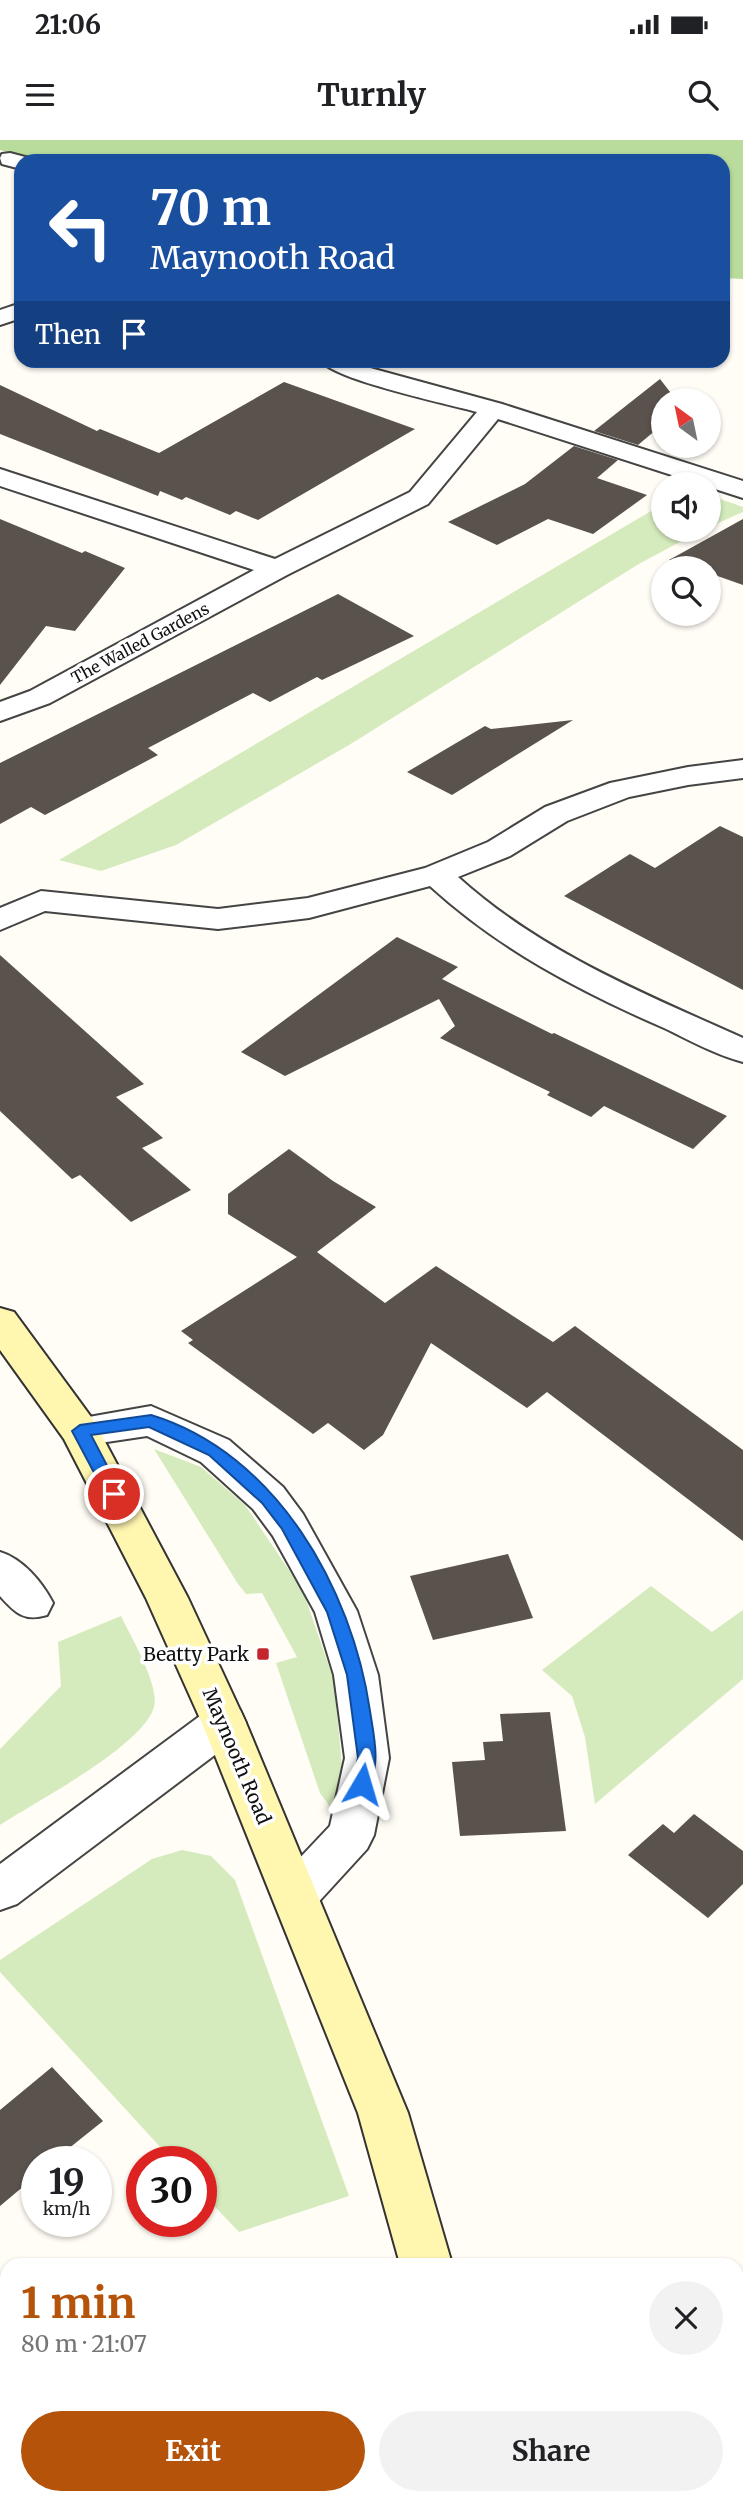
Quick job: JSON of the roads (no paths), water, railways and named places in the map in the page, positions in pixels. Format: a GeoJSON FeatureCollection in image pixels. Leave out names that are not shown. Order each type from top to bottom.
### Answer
{"type":"FeatureCollection","features":[{"type":"Feature","properties":{"kind":"main road","name":"Maynooth Road"},"geometry":{"type":"LineString","coordinates":[[0,1322],[80,1431],[167,1598],[224,1723],[383,2113],[424,2258]]}},
{"type":"Feature","properties":{"kind":"street"},"geometry":{"type":"LineString","coordinates":[[348,368],[493,409],[743,490]]}},
{"type":"Feature","properties":{"kind":"street","name":"The Walled Gardens"},"geometry":{"type":"LineString","coordinates":[[0,712],[40,697],[277,569],[419,498],[493,409]]}},
{"type":"Feature","properties":{"kind":"street"},"geometry":{"type":"LineString","coordinates":[[0,477],[277,569]]}},
{"type":"Feature","properties":{"kind":"street"},"geometry":{"type":"LineString","coordinates":[[0,920],[41,901],[218,919],[309,908],[436,875],[499,849],[556,814],[621,790],[688,776],[743,769]]}},
{"type":"Feature","properties":{"kind":"street"},"geometry":{"type":"LineString","coordinates":[[436,875],[459,898],[560,967],[743,1051]]}},
{"type":"Feature","properties":{"kind":"street"},"geometry":{"type":"LineString","coordinates":[[80,1431],[151,1421],[215,1451],[268,1498],[336,1611],[356,1675],[367,1758],[351,1835],[296,1895]]}},
{"type":"Feature","properties":{"kind":"street"},"geometry":{"type":"LineString","coordinates":[[0,1568],[32,1603]]}},
{"type":"Feature","properties":{"kind":"street"},"geometry":{"type":"LineString","coordinates":[[0,1889],[224,1723]]}},
{"type":"Feature","properties":{"kind":"place","name":"Beatty Park"},"geometry":{"type":"Point","coordinates":[263,1654]}}]}
